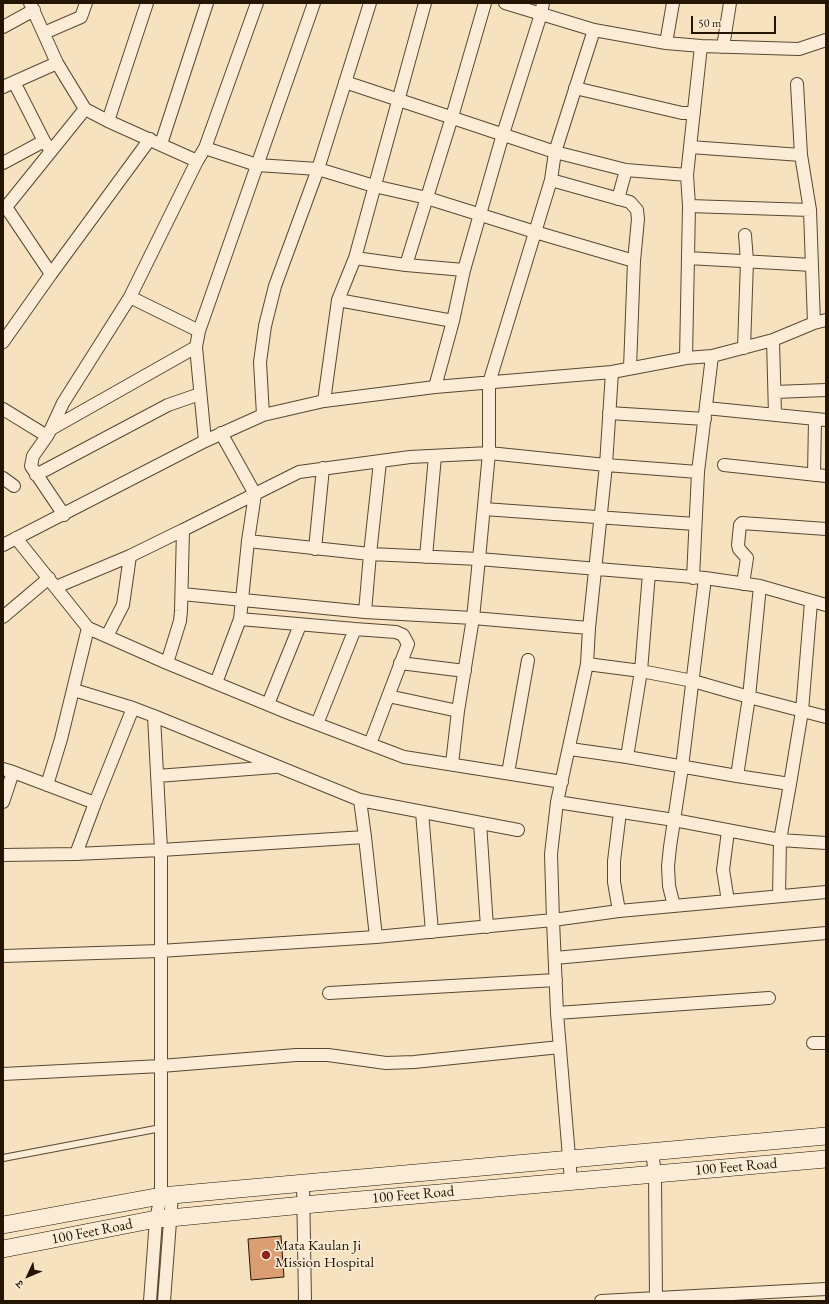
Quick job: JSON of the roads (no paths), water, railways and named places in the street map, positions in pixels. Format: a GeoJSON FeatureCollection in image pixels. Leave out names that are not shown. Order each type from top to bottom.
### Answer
{"type":"FeatureCollection","features":[{"type":"Feature","properties":{"kind":"main road","name":"100 Feet Road"},"geometry":{"type":"LineString","coordinates":[[3,1225],[166,1195],[826,1136]]}},
{"type":"Feature","properties":{"kind":"main road","name":"100 Feet Road"},"geometry":{"type":"LineString","coordinates":[[3,1249],[163,1218],[826,1159]]}},
{"type":"Feature","properties":{"kind":"street"},"geometry":{"type":"LineString","coordinates":[[44,33],[81,16],[86,3]]}},
{"type":"Feature","properties":{"kind":"street"},"geometry":{"type":"LineString","coordinates":[[108,121],[147,3]]}},
{"type":"Feature","properties":{"kind":"street"},"geometry":{"type":"LineString","coordinates":[[4,338],[51,274],[156,142],[207,3]]}},
{"type":"Feature","properties":{"kind":"street"},"geometry":{"type":"LineString","coordinates":[[64,515],[30,466],[31,462],[49,433],[63,403],[130,296],[204,148],[257,3]]}},
{"type":"Feature","properties":{"kind":"street"},"geometry":{"type":"LineString","coordinates":[[205,441],[196,347],[199,331],[314,3]]}},
{"type":"Feature","properties":{"kind":"street"},"geometry":{"type":"LineString","coordinates":[[263,415],[260,362],[265,326],[275,286],[318,169],[370,3]]}},
{"type":"Feature","properties":{"kind":"street"},"geometry":{"type":"LineString","coordinates":[[324,401],[338,300],[355,258],[425,3]]}},
{"type":"Feature","properties":{"kind":"street"},"geometry":{"type":"LineString","coordinates":[[406,265],[452,117],[485,3]]}},
{"type":"Feature","properties":{"kind":"street"},"geometry":{"type":"LineString","coordinates":[[505,3],[542,8],[594,30],[666,43],[723,47],[799,49],[826,40]]}},
{"type":"Feature","properties":{"kind":"street"},"geometry":{"type":"LineString","coordinates":[[666,43],[673,3]]}},
{"type":"Feature","properties":{"kind":"street"},"geometry":{"type":"LineString","coordinates":[[723,47],[730,3]]}},
{"type":"Feature","properties":{"kind":"street"},"geometry":{"type":"LineString","coordinates":[[3,27],[32,7],[57,63],[85,109],[197,161]]}},
{"type":"Feature","properties":{"kind":"street"},"geometry":{"type":"LineString","coordinates":[[435,387],[453,321],[464,270],[503,134],[542,8]]}},
{"type":"Feature","properties":{"kind":"street"},"geometry":{"type":"LineString","coordinates":[[452,764],[458,711],[473,618],[484,509],[489,453],[489,383],[550,180],[555,152],[594,30]]}},
{"type":"Feature","properties":{"kind":"street"},"geometry":{"type":"LineString","coordinates":[[686,358],[689,206],[687,175],[701,46]]}},
{"type":"Feature","properties":{"kind":"street"},"geometry":{"type":"LineString","coordinates":[[51,151],[8,85],[57,63]]}},
{"type":"Feature","properties":{"kind":"street"},"geometry":{"type":"LineString","coordinates":[[345,82],[555,152],[626,170],[687,175]]}},
{"type":"Feature","properties":{"kind":"street"},"geometry":{"type":"LineString","coordinates":[[3,545],[221,433],[263,415],[324,401],[435,387],[612,372],[686,358],[712,356],[773,340],[820,322],[812,266],[810,210],[800,155],[798,84]]}},
{"type":"Feature","properties":{"kind":"street"},"geometry":{"type":"LineString","coordinates":[[575,88],[682,113],[694,113]]}},
{"type":"Feature","properties":{"kind":"street"},"geometry":{"type":"LineString","coordinates":[[51,274],[5,204],[85,109]]}},
{"type":"Feature","properties":{"kind":"street"},"geometry":{"type":"LineString","coordinates":[[3,162],[44,141]]}},
{"type":"Feature","properties":{"kind":"street"},"geometry":{"type":"LineString","coordinates":[[690,147],[800,155]]}},
{"type":"Feature","properties":{"kind":"street"},"geometry":{"type":"LineString","coordinates":[[204,148],[257,165],[318,169],[374,186],[427,198],[634,261]]}},
{"type":"Feature","properties":{"kind":"street"},"geometry":{"type":"LineString","coordinates":[[618,199],[626,170]]}},
{"type":"Feature","properties":{"kind":"street"},"geometry":{"type":"LineString","coordinates":[[550,180],[630,202],[637,210],[638,219],[634,261],[630,368]]}},
{"type":"Feature","properties":{"kind":"street"},"geometry":{"type":"LineString","coordinates":[[689,206],[810,210]]}},
{"type":"Feature","properties":{"kind":"street"},"geometry":{"type":"LineString","coordinates":[[744,348],[747,261],[745,235]]}},
{"type":"Feature","properties":{"kind":"street"},"geometry":{"type":"LineString","coordinates":[[355,258],[406,265],[464,270]]}},
{"type":"Feature","properties":{"kind":"street"},"geometry":{"type":"LineString","coordinates":[[688,258],[812,266]]}},
{"type":"Feature","properties":{"kind":"street"},"geometry":{"type":"LineString","coordinates":[[130,296],[199,331]]}},
{"type":"Feature","properties":{"kind":"street"},"geometry":{"type":"LineString","coordinates":[[338,300],[453,321]]}},
{"type":"Feature","properties":{"kind":"street"},"geometry":{"type":"LineString","coordinates":[[773,340],[775,415]]}},
{"type":"Feature","properties":{"kind":"street"},"geometry":{"type":"LineString","coordinates":[[49,433],[196,347]]}},
{"type":"Feature","properties":{"kind":"street"},"geometry":{"type":"LineString","coordinates":[[693,578],[698,472],[712,356]]}},
{"type":"Feature","properties":{"kind":"street"},"geometry":{"type":"LineString","coordinates":[[571,1181],[557,1013],[551,854],[557,802],[570,749],[587,664],[589,628],[606,465],[612,372]]}},
{"type":"Feature","properties":{"kind":"street"},"geometry":{"type":"LineString","coordinates":[[775,392],[826,390]]}},
{"type":"Feature","properties":{"kind":"street"},"geometry":{"type":"LineString","coordinates":[[36,475],[168,405],[200,394]]}},
{"type":"Feature","properties":{"kind":"street"},"geometry":{"type":"LineString","coordinates":[[3,409],[49,433]]}},
{"type":"Feature","properties":{"kind":"street"},"geometry":{"type":"LineString","coordinates":[[609,413],[775,415],[821,420],[814,475]]}},
{"type":"Feature","properties":{"kind":"street"},"geometry":{"type":"LineString","coordinates":[[216,683],[240,619],[248,541],[255,494],[221,433]]}},
{"type":"Feature","properties":{"kind":"street"},"geometry":{"type":"LineString","coordinates":[[3,616],[52,582],[130,556],[299,472],[410,457],[489,453],[606,465],[698,472]]}},
{"type":"Feature","properties":{"kind":"street"},"geometry":{"type":"LineString","coordinates":[[426,557],[435,456]]}},
{"type":"Feature","properties":{"kind":"street"},"geometry":{"type":"LineString","coordinates":[[366,612],[370,554],[380,462]]}},
{"type":"Feature","properties":{"kind":"street"},"geometry":{"type":"LineString","coordinates":[[724,465],[826,476]]}},
{"type":"Feature","properties":{"kind":"street"},"geometry":{"type":"LineString","coordinates":[[315,549],[323,468]]}},
{"type":"Feature","properties":{"kind":"street"},"geometry":{"type":"LineString","coordinates":[[3,478],[14,486]]}},
{"type":"Feature","properties":{"kind":"street"},"geometry":{"type":"LineString","coordinates":[[484,509],[601,516],[695,524]]}},
{"type":"Feature","properties":{"kind":"street"},"geometry":{"type":"LineString","coordinates":[[743,584],[747,558],[739,549],[738,545],[740,525],[826,529]]}},
{"type":"Feature","properties":{"kind":"street"},"geometry":{"type":"LineString","coordinates":[[167,663],[180,621],[183,530]]}},
{"type":"Feature","properties":{"kind":"street"},"geometry":{"type":"LineString","coordinates":[[16,538],[88,628],[167,663],[317,724],[404,757],[562,782]]}},
{"type":"Feature","properties":{"kind":"street"},"geometry":{"type":"LineString","coordinates":[[248,541],[370,554],[479,559],[595,570],[705,578],[760,586],[826,606]]}},
{"type":"Feature","properties":{"kind":"street"},"geometry":{"type":"LineString","coordinates":[[107,636],[123,604],[130,556]]}},
{"type":"Feature","properties":{"kind":"street"},"geometry":{"type":"LineString","coordinates":[[627,757],[642,671],[649,573]]}},
{"type":"Feature","properties":{"kind":"street"},"geometry":{"type":"LineString","coordinates":[[674,906],[669,886],[668,866],[682,767],[705,578]]}},
{"type":"Feature","properties":{"kind":"street"},"geometry":{"type":"LineString","coordinates":[[737,776],[749,698],[760,586]]}},
{"type":"Feature","properties":{"kind":"street"},"geometry":{"type":"LineString","coordinates":[[182,594],[366,612],[473,618],[589,628]]}},
{"type":"Feature","properties":{"kind":"street"},"geometry":{"type":"LineString","coordinates":[[779,896],[780,840],[802,711],[811,602]]}},
{"type":"Feature","properties":{"kind":"street"},"geometry":{"type":"LineString","coordinates":[[240,619],[355,630],[396,632],[403,635],[408,644],[370,744]]}},
{"type":"Feature","properties":{"kind":"street"},"geometry":{"type":"LineString","coordinates":[[268,704],[300,625]]}},
{"type":"Feature","properties":{"kind":"street"},"geometry":{"type":"LineString","coordinates":[[47,785],[74,690],[88,628]]}},
{"type":"Feature","properties":{"kind":"street"},"geometry":{"type":"LineString","coordinates":[[317,724],[355,630]]}},
{"type":"Feature","properties":{"kind":"street"},"geometry":{"type":"LineString","coordinates":[[508,773],[528,660]]}},
{"type":"Feature","properties":{"kind":"street"},"geometry":{"type":"LineString","coordinates":[[400,663],[465,672]]}},
{"type":"Feature","properties":{"kind":"street"},"geometry":{"type":"LineString","coordinates":[[587,664],[642,671],[693,681],[749,698],[826,717]]}},
{"type":"Feature","properties":{"kind":"street"},"geometry":{"type":"LineString","coordinates":[[74,690],[154,716],[360,800],[518,830]]}},
{"type":"Feature","properties":{"kind":"street"},"geometry":{"type":"LineString","coordinates":[[388,696],[458,711]]}},
{"type":"Feature","properties":{"kind":"street"},"geometry":{"type":"LineString","coordinates":[[76,854],[133,708]]}},
{"type":"Feature","properties":{"kind":"street"},"geometry":{"type":"LineString","coordinates":[[150,1301],[166,1195],[161,1128],[160,850],[154,716]]}},
{"type":"Feature","properties":{"kind":"street"},"geometry":{"type":"LineString","coordinates":[[570,749],[790,784]]}},
{"type":"Feature","properties":{"kind":"street"},"geometry":{"type":"LineString","coordinates":[[157,776],[279,767]]}},
{"type":"Feature","properties":{"kind":"street"},"geometry":{"type":"LineString","coordinates":[[3,802],[8,771],[95,803]]}},
{"type":"Feature","properties":{"kind":"street"},"geometry":{"type":"LineString","coordinates":[[360,800],[376,937]]}},
{"type":"Feature","properties":{"kind":"street"},"geometry":{"type":"LineString","coordinates":[[557,802],[674,820],[780,840],[826,842]]}},
{"type":"Feature","properties":{"kind":"street"},"geometry":{"type":"LineString","coordinates":[[422,812],[432,932]]}},
{"type":"Feature","properties":{"kind":"street"},"geometry":{"type":"LineString","coordinates":[[619,911],[614,882],[614,861],[620,812]]}},
{"type":"Feature","properties":{"kind":"street"},"geometry":{"type":"LineString","coordinates":[[480,823],[487,927]]}},
{"type":"Feature","properties":{"kind":"street"},"geometry":{"type":"LineString","coordinates":[[728,831],[723,870],[728,901]]}},
{"type":"Feature","properties":{"kind":"street"},"geometry":{"type":"LineString","coordinates":[[3,855],[76,854],[160,850],[365,837]]}},
{"type":"Feature","properties":{"kind":"street"},"geometry":{"type":"LineString","coordinates":[[3,956],[160,951],[376,937],[553,920],[619,911],[826,892]]}},
{"type":"Feature","properties":{"kind":"street"},"geometry":{"type":"LineString","coordinates":[[555,958],[826,933]]}},
{"type":"Feature","properties":{"kind":"street"},"geometry":{"type":"LineString","coordinates":[[328,994],[556,980]]}},
{"type":"Feature","properties":{"kind":"street"},"geometry":{"type":"LineString","coordinates":[[557,1013],[769,998]]}},
{"type":"Feature","properties":{"kind":"street"},"geometry":{"type":"LineString","coordinates":[[813,1043],[826,1043]]}},
{"type":"Feature","properties":{"kind":"street"},"geometry":{"type":"LineString","coordinates":[[3,1074],[161,1066],[296,1055],[328,1055],[393,1063],[560,1047]]}},
{"type":"Feature","properties":{"kind":"street"},"geometry":{"type":"LineString","coordinates":[[652,1151],[654,1175],[656,1300]]}},
{"type":"Feature","properties":{"kind":"street"},"geometry":{"type":"LineString","coordinates":[[303,1183],[305,1301]]}},
{"type":"Feature","properties":{"kind":"street"},"geometry":{"type":"LineString","coordinates":[[163,1218],[164,1301]]}},
{"type":"Feature","properties":{"kind":"street"},"geometry":{"type":"LineString","coordinates":[[601,1301],[762,1297],[826,1289]]}},
{"type":"Feature","properties":{"kind":"lane"},"geometry":{"type":"LineString","coordinates":[[3,1158],[161,1128]]}},
{"type":"Feature","properties":{"kind":"place","name":"Mata Kaulan Ji Mission Hospital"},"geometry":{"type":"Point","coordinates":[266,1255]}}]}
